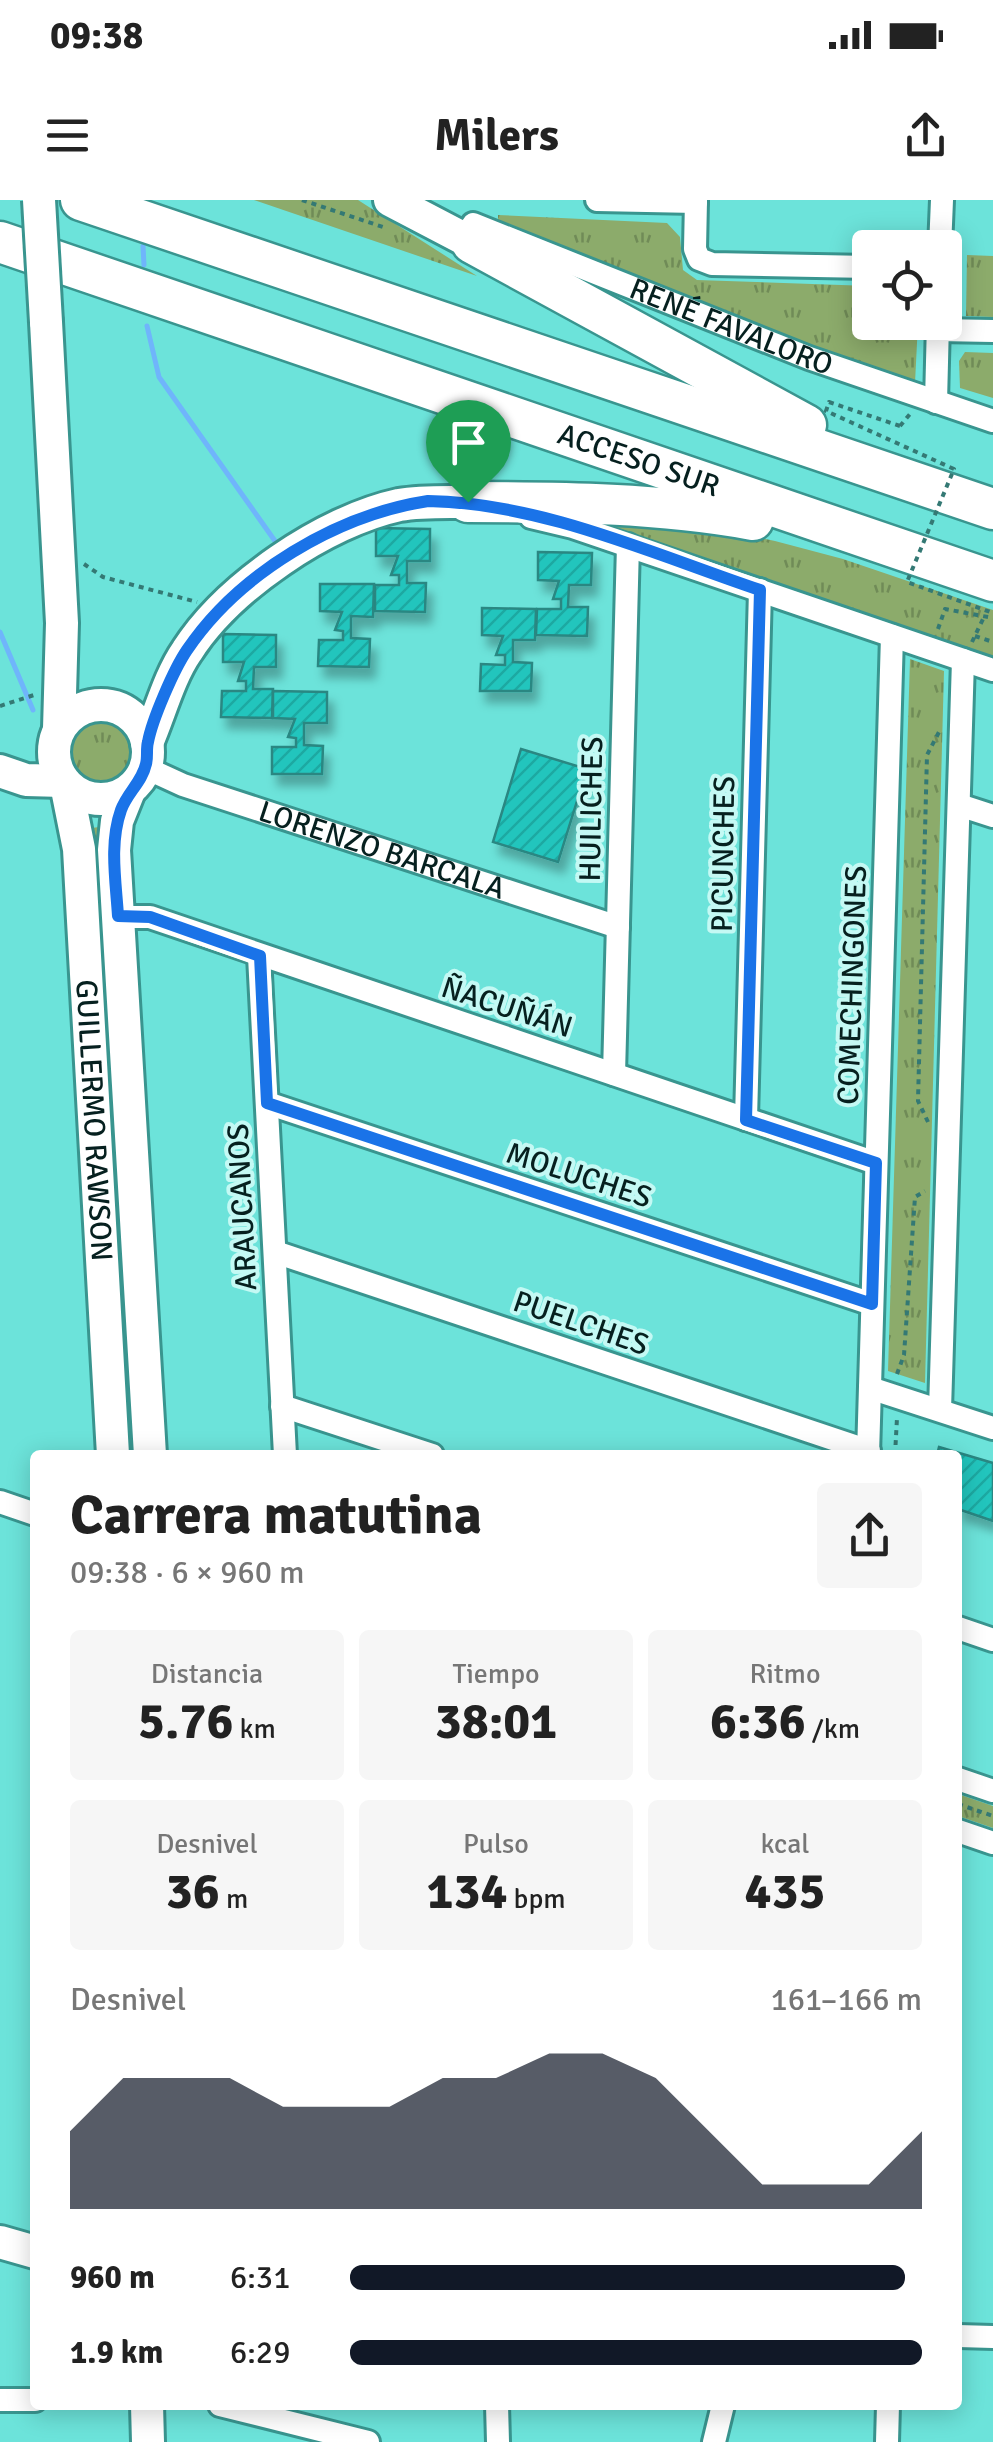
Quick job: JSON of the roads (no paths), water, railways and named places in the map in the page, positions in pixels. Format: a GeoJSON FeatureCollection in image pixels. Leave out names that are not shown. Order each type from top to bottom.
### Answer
{"type":"FeatureCollection","features":[{"type":"Feature","properties":{"kind":"highway"},"geometry":{"type":"LineString","coordinates":[[82,200],[993,510]]}},
{"type":"Feature","properties":{"kind":"highway"},"geometry":{"type":"LineString","coordinates":[[472,234],[788,418],[993,493]]}},
{"type":"Feature","properties":{"kind":"highway","name":"ACCESO SUR"},"geometry":{"type":"LineString","coordinates":[[0,242],[990,597]]}},
{"type":"Feature","properties":{"kind":"highway"},"geometry":{"type":"LineString","coordinates":[[468,502],[574,502],[698,510],[756,520],[854,547],[990,597]]}},
{"type":"Feature","properties":{"kind":"main road"},"geometry":{"type":"LineString","coordinates":[[39,200],[62,623],[56,766],[64,782]]}},
{"type":"Feature","properties":{"kind":"main road","name":"RENÉ FAVALORO"},"geometry":{"type":"LineString","coordinates":[[401,206],[472,234]]}},
{"type":"Feature","properties":{"kind":"main road","name":"GUILLERMO RAWSON"},"geometry":{"type":"LineString","coordinates":[[150,1450],[114,838],[185,653],[220,611],[290,555],[364,516],[428,501],[468,502]]}},
{"type":"Feature","properties":{"kind":"main road"},"geometry":{"type":"LineString","coordinates":[[0,768],[26,780],[64,782],[92,799],[118,798],[141,767],[137,721],[111,706],[80,672],[62,623]]}},
{"type":"Feature","properties":{"kind":"main road"},"geometry":{"type":"LineString","coordinates":[[0,768],[57,737],[83,708],[111,706]]}},
{"type":"Feature","properties":{"kind":"main road","name":"GUILLERMO RAWSON"},"geometry":{"type":"LineString","coordinates":[[64,782],[79,849],[113,1450]]}},
{"type":"Feature","properties":{"kind":"main road"},"geometry":{"type":"LineString","coordinates":[[0,2242],[30,2251]]}},
{"type":"Feature","properties":{"kind":"main road"},"geometry":{"type":"LineString","coordinates":[[147,2410],[148,2442]]}},
{"type":"Feature","properties":{"kind":"street"},"geometry":{"type":"LineString","coordinates":[[472,200],[472,234]]}},
{"type":"Feature","properties":{"kind":"street"},"geometry":{"type":"LineString","coordinates":[[597,200],[696,201],[695,249],[699,259],[712,264],[852,267]]}},
{"type":"Feature","properties":{"kind":"street"},"geometry":{"type":"LineString","coordinates":[[941,230],[942,200]]}},
{"type":"Feature","properties":{"kind":"street","name":"RENÉ FAVALORO"},"geometry":{"type":"LineString","coordinates":[[472,234],[993,421]]}},
{"type":"Feature","properties":{"kind":"street"},"geometry":{"type":"LineString","coordinates":[[962,328],[993,331]]}},
{"type":"Feature","properties":{"kind":"street"},"geometry":{"type":"LineString","coordinates":[[936,402],[938,340]]}},
{"type":"Feature","properties":{"kind":"street"},"geometry":{"type":"LineString","coordinates":[[468,502],[574,526],[993,670]]}},
{"type":"Feature","properties":{"kind":"street","name":"HUILICHES"},"geometry":{"type":"LineString","coordinates":[[614,1074],[628,545]]}},
{"type":"Feature","properties":{"kind":"street","name":"PICUNCHES"},"geometry":{"type":"LineString","coordinates":[[746,1120],[760,590]]}},
{"type":"Feature","properties":{"kind":"street","name":"COMECHINGONES"},"geometry":{"type":"LineString","coordinates":[[868,1450],[892,636]]}},
{"type":"Feature","properties":{"kind":"street"},"geometry":{"type":"LineString","coordinates":[[940,1410],[963,660]]}},
{"type":"Feature","properties":{"kind":"street","name":"LORENZO BARCALA"},"geometry":{"type":"LineString","coordinates":[[141,767],[183,786],[618,927]]}},
{"type":"Feature","properties":{"kind":"street"},"geometry":{"type":"LineString","coordinates":[[959,805],[993,816]]}},
{"type":"Feature","properties":{"kind":"street","name":"ÑACUÑÁN"},"geometry":{"type":"LineString","coordinates":[[118,916],[150,917],[876,1163]]}},
{"type":"Feature","properties":{"kind":"street","name":"ARAUCANOS"},"geometry":{"type":"LineString","coordinates":[[260,956],[285,1450]]}},
{"type":"Feature","properties":{"kind":"street","name":"MOLUCHES"},"geometry":{"type":"LineString","coordinates":[[267,1103],[872,1304]]}},
{"type":"Feature","properties":{"kind":"street","name":"PUELCHES"},"geometry":{"type":"LineString","coordinates":[[274,1252],[859,1450]]}},
{"type":"Feature","properties":{"kind":"street"},"geometry":{"type":"LineString","coordinates":[[870,1388],[993,1428]]}},
{"type":"Feature","properties":{"kind":"street"},"geometry":{"type":"LineString","coordinates":[[282,1406],[417,1450]]}},
{"type":"Feature","properties":{"kind":"street"},"geometry":{"type":"LineString","coordinates":[[0,1502],[30,1512]]}},
{"type":"Feature","properties":{"kind":"street"},"geometry":{"type":"LineString","coordinates":[[962,1629],[993,1640]]}},
{"type":"Feature","properties":{"kind":"street"},"geometry":{"type":"LineString","coordinates":[[962,1780],[993,1792]]}},
{"type":"Feature","properties":{"kind":"street"},"geometry":{"type":"LineString","coordinates":[[962,1833],[993,1843]]}},
{"type":"Feature","properties":{"kind":"street"},"geometry":{"type":"LineString","coordinates":[[962,2336],[993,2337]]}},
{"type":"Feature","properties":{"kind":"street"},"geometry":{"type":"LineString","coordinates":[[0,2400],[30,2400]]}},
{"type":"Feature","properties":{"kind":"street"},"geometry":{"type":"LineString","coordinates":[[236,2410],[314,2435],[368,2442]]}},
{"type":"Feature","properties":{"kind":"street"},"geometry":{"type":"LineString","coordinates":[[497,2410],[498,2442]]}},
{"type":"Feature","properties":{"kind":"street"},"geometry":{"type":"LineString","coordinates":[[714,2442],[722,2410]]}},
{"type":"Feature","properties":{"kind":"street"},"geometry":{"type":"LineString","coordinates":[[887,2442],[888,2410]]}},
{"type":"Feature","properties":{"kind":"waterway"},"geometry":{"type":"LineString","coordinates":[[143,246],[144,265]]}},
{"type":"Feature","properties":{"kind":"waterway"},"geometry":{"type":"LineString","coordinates":[[147,326],[159,377],[275,541]]}},
{"type":"Feature","properties":{"kind":"waterway"},"geometry":{"type":"LineString","coordinates":[[0,632],[33,710]]}}]}
